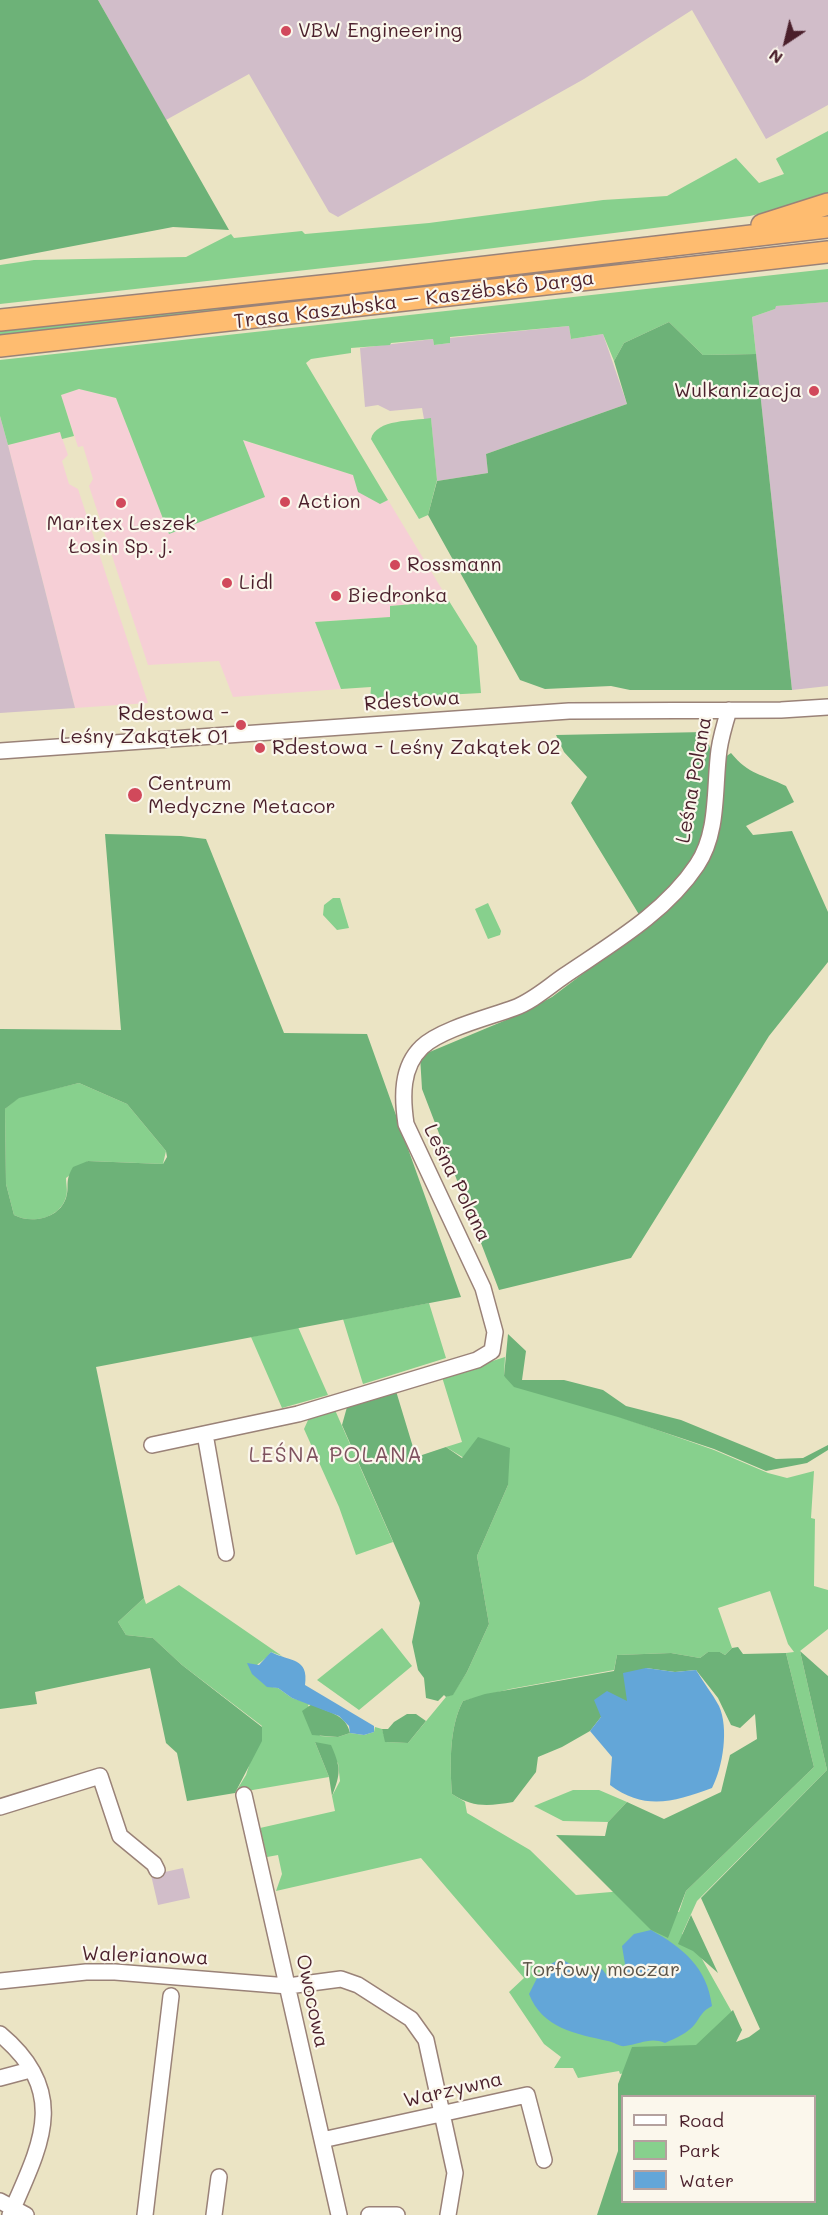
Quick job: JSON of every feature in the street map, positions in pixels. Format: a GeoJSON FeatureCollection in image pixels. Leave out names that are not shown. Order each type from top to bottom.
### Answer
{"type":"FeatureCollection","features":[{"type":"Feature","properties":{"kind":"highway"},"geometry":{"type":"LineString","coordinates":[[709,240],[828,204]]}},
{"type":"Feature","properties":{"kind":"highway","name":"Trasa Kaszubska – Kaszëbskô Darga"},"geometry":{"type":"LineString","coordinates":[[0,320],[828,226]]}},
{"type":"Feature","properties":{"kind":"highway","name":"Trasa Kaszubska – Kaszëbskô Darga"},"geometry":{"type":"LineString","coordinates":[[0,346],[828,252]]}},
{"type":"Feature","properties":{"kind":"street","name":"Rdestowa"},"geometry":{"type":"LineString","coordinates":[[0,751],[569,711],[828,707]]}},
{"type":"Feature","properties":{"kind":"street","name":"Leśna Polana"},"geometry":{"type":"LineString","coordinates":[[152,1445],[298,1414],[477,1360],[492,1351],[495,1332],[483,1288],[406,1124],[402,1098],[408,1070],[413,1057],[434,1039],[490,1014],[516,1007],[550,987],[654,912],[697,865],[709,841],[720,749],[729,710]]}},
{"type":"Feature","properties":{"kind":"street"},"geometry":{"type":"LineString","coordinates":[[205,1434],[226,1552]]}},
{"type":"Feature","properties":{"kind":"street"},"geometry":{"type":"LineString","coordinates":[[0,1808],[100,1776],[120,1836],[154,1864],[157,1870]]}},
{"type":"Feature","properties":{"kind":"street","name":"Owocowa"},"geometry":{"type":"LineString","coordinates":[[244,1795],[339,2215]]}},
{"type":"Feature","properties":{"kind":"street","name":"Walerianowa"},"geometry":{"type":"LineString","coordinates":[[1,1979],[115,1972],[288,1986],[330,1979],[350,1981],[403,2012],[426,2040],[444,2114],[455,2173],[448,2215]]}},
{"type":"Feature","properties":{"kind":"street","name":"Walerianowa"},"geometry":{"type":"LineString","coordinates":[[145,2215],[171,1996]]}},
{"type":"Feature","properties":{"kind":"street"},"geometry":{"type":"LineString","coordinates":[[0,2034],[12,2044],[30,2070],[42,2096],[44,2125],[37,2155],[13,2209]]}},
{"type":"Feature","properties":{"kind":"street"},"geometry":{"type":"LineString","coordinates":[[0,2078],[30,2070]]}},
{"type":"Feature","properties":{"kind":"street","name":"Warzywna"},"geometry":{"type":"LineString","coordinates":[[322,2140],[526,2094],[544,2160]]}},
{"type":"Feature","properties":{"kind":"street"},"geometry":{"type":"LineString","coordinates":[[214,2215],[219,2177]]}},
{"type":"Feature","properties":{"kind":"street"},"geometry":{"type":"LineString","coordinates":[[369,2215],[397,2215]]}},
{"type":"Feature","properties":{"kind":"shaded area"},"geometry":{"type":"Polygon","coordinates":[[[98,0],[828,0],[828,105],[766,139],[692,10],[584,79],[338,217],[329,212],[249,74],[166,120],[98,0]]]}},
{"type":"Feature","properties":{"kind":"shaded area"},"geometry":{"type":"Polygon","coordinates":[[[828,302],[828,686],[792,690],[752,317],[775,309],[775,306],[828,302]]]}},
{"type":"Feature","properties":{"kind":"shaded area"},"geometry":{"type":"Polygon","coordinates":[[[569,326],[571,339],[603,334],[627,404],[486,454],[488,473],[437,481],[431,419],[424,419],[422,408],[390,411],[378,405],[365,407],[360,348],[433,339],[434,345],[450,343],[449,338],[569,326]]]}},
{"type":"Feature","properties":{"kind":"shaded area"},"geometry":{"type":"Polygon","coordinates":[[[79,389],[116,398],[169,534],[242,440],[353,475],[380,504],[388,500],[449,601],[390,606],[390,617],[315,622],[341,689],[233,697],[219,661],[148,665],[89,486],[93,479],[83,446],[78,447],[61,395],[79,389]]]}},
{"type":"Feature","properties":{"kind":"shaded area"},"geometry":{"type":"Polygon","coordinates":[[[0,416],[8,445],[75,708],[0,713],[0,416]]]}},
{"type":"Feature","properties":{"kind":"shaded area"},"geometry":{"type":"Polygon","coordinates":[[[60,432],[68,455],[62,461],[69,484],[78,489],[148,703],[75,708],[8,445],[60,432]]]}},
{"type":"Feature","properties":{"kind":"shaded area"},"geometry":{"type":"Polygon","coordinates":[[[183,1868],[190,1898],[158,1905],[151,1875],[183,1868]]]}},
{"type":"Feature","properties":{"kind":"green space"},"geometry":{"type":"Polygon","coordinates":[[[0,0],[98,0],[229,230],[173,227],[0,260],[0,0]]]}},
{"type":"Feature","properties":{"kind":"green space"},"geometry":{"type":"Polygon","coordinates":[[[828,131],[828,198],[750,216],[414,258],[0,304],[0,265],[34,260],[186,257],[231,234],[234,238],[302,231],[305,234],[429,223],[603,200],[667,196],[736,158],[759,183],[784,174],[777,158],[828,131]]]}},
{"type":"Feature","properties":{"kind":"green space"},"geometry":{"type":"Polygon","coordinates":[[[621,260],[622,267],[0,336],[0,329],[621,260]]]}},
{"type":"Feature","properties":{"kind":"green space"},"geometry":{"type":"Polygon","coordinates":[[[828,269],[828,302],[776,306],[775,309],[752,317],[756,354],[703,355],[669,322],[624,343],[614,361],[603,334],[571,339],[569,326],[450,337],[450,343],[434,345],[433,339],[351,348],[351,353],[311,359],[306,363],[388,500],[380,504],[358,492],[353,475],[243,440],[265,497],[169,534],[116,398],[79,389],[61,395],[74,436],[62,439],[60,432],[8,445],[0,416],[0,360],[828,269]]]}},
{"type":"Feature","properties":{"kind":"green space"},"geometry":{"type":"Polygon","coordinates":[[[669,322],[703,355],[756,354],[792,690],[630,690],[611,686],[545,689],[520,680],[428,515],[437,481],[488,473],[486,454],[627,404],[614,361],[624,343],[669,322]]]}},
{"type":"Feature","properties":{"kind":"green space"},"geometry":{"type":"Polygon","coordinates":[[[431,418],[437,480],[428,515],[419,519],[371,439],[374,432],[387,424],[431,418]]]}},
{"type":"Feature","properties":{"kind":"green space"},"geometry":{"type":"Polygon","coordinates":[[[449,601],[477,646],[481,693],[370,699],[371,687],[341,689],[315,622],[390,617],[390,606],[449,601]]]}},
{"type":"Feature","properties":{"kind":"green space"},"geometry":{"type":"Polygon","coordinates":[[[705,732],[715,764],[731,753],[750,770],[786,786],[794,802],[746,826],[753,835],[792,831],[828,912],[828,962],[769,1036],[631,1258],[499,1290],[422,1089],[420,1056],[518,1015],[552,997],[646,926],[571,803],[587,777],[564,752],[556,735],[705,732]]]}},
{"type":"Feature","properties":{"kind":"green space"},"geometry":{"type":"Polygon","coordinates":[[[105,834],[206,839],[284,1033],[367,1034],[461,1297],[96,1367],[144,1598],[118,1622],[126,1635],[153,1638],[182,1665],[262,1727],[262,1741],[235,1793],[187,1801],[177,1753],[166,1743],[150,1668],[35,1692],[37,1704],[0,1709],[0,1029],[121,1030],[105,834]],[[79,1083],[19,1098],[5,1109],[6,1184],[14,1215],[36,1219],[44,1218],[57,1211],[66,1198],[69,1176],[73,1167],[88,1161],[163,1164],[167,1157],[166,1151],[127,1104],[79,1083]]]}},
{"type":"Feature","properties":{"kind":"green space"},"geometry":{"type":"Polygon","coordinates":[[[333,898],[340,898],[349,928],[337,930],[323,915],[324,905],[333,898]]]}},
{"type":"Feature","properties":{"kind":"green space"},"geometry":{"type":"Polygon","coordinates":[[[488,903],[501,931],[500,935],[488,939],[475,909],[488,903]]]}},
{"type":"Feature","properties":{"kind":"green space"},"geometry":{"type":"Polygon","coordinates":[[[79,1083],[127,1104],[166,1151],[163,1164],[88,1161],[66,1178],[67,1195],[58,1210],[44,1218],[36,1219],[14,1215],[6,1184],[5,1109],[19,1097],[79,1083]]]}},
{"type":"Feature","properties":{"kind":"green space"},"geometry":{"type":"Polygon","coordinates":[[[429,1303],[446,1358],[363,1384],[343,1319],[429,1303]]]}},
{"type":"Feature","properties":{"kind":"green space"},"geometry":{"type":"Polygon","coordinates":[[[298,1327],[328,1395],[282,1408],[251,1337],[298,1327]]]}},
{"type":"Feature","properties":{"kind":"green space"},"geometry":{"type":"Polygon","coordinates":[[[508,1334],[526,1351],[522,1380],[564,1380],[603,1390],[626,1406],[681,1420],[776,1459],[803,1458],[828,1445],[828,1450],[807,1463],[766,1471],[714,1449],[618,1417],[514,1387],[504,1376],[508,1334]]]}},
{"type":"Feature","properties":{"kind":"green space","name":"Torfowy moczar"},"geometry":{"type":"Polygon","coordinates":[[[505,1357],[504,1376],[714,1450],[768,1473],[787,1478],[814,1471],[811,1518],[815,1519],[814,1586],[828,1590],[828,1629],[800,1651],[827,1770],[697,1901],[682,1934],[693,1943],[742,2030],[689,2058],[620,2074],[619,2071],[578,2078],[573,2068],[554,2068],[561,2057],[544,2044],[509,1992],[524,1978],[421,1858],[276,1891],[282,1874],[278,1855],[267,1857],[260,1828],[335,1811],[332,1796],[340,1781],[338,1763],[315,1742],[329,1777],[235,1793],[246,1775],[262,1726],[182,1665],[153,1638],[126,1635],[118,1622],[144,1598],[146,1604],[179,1585],[282,1656],[271,1652],[251,1671],[267,1686],[278,1688],[292,1698],[312,1704],[308,1705],[320,1736],[338,1737],[350,1733],[364,1735],[374,1732],[375,1727],[382,1729],[386,1742],[408,1743],[446,1697],[453,1694],[467,1672],[489,1624],[477,1556],[508,1485],[446,1447],[462,1442],[442,1377],[505,1357]],[[770,1591],[718,1608],[732,1648],[725,1655],[720,1652],[708,1652],[700,1658],[671,1653],[617,1655],[614,1670],[510,1689],[463,1701],[458,1711],[453,1734],[452,1794],[465,1802],[467,1813],[530,1850],[576,1895],[623,1891],[679,1912],[686,1891],[814,1767],[786,1653],[794,1652],[788,1644],[770,1591]]]}},
{"type":"Feature","properties":{"kind":"green space"},"geometry":{"type":"Polygon","coordinates":[[[396,1391],[416,1457],[446,1447],[462,1458],[478,1437],[510,1448],[508,1485],[477,1556],[489,1624],[467,1672],[453,1695],[446,1697],[444,1695],[438,1701],[426,1698],[424,1678],[418,1670],[412,1642],[420,1603],[342,1425],[347,1407],[396,1391]]]}},
{"type":"Feature","properties":{"kind":"green space"},"geometry":{"type":"Polygon","coordinates":[[[335,1410],[393,1542],[356,1555],[339,1507],[304,1429],[309,1418],[335,1410]]]}},
{"type":"Feature","properties":{"kind":"green space"},"geometry":{"type":"Polygon","coordinates":[[[382,1628],[412,1666],[359,1710],[317,1680],[382,1628]]]}},
{"type":"Feature","properties":{"kind":"green space"},"geometry":{"type":"Polygon","coordinates":[[[738,1647],[743,1654],[786,1653],[814,1767],[686,1891],[668,1938],[651,1930],[556,1835],[605,1836],[608,1822],[627,1802],[664,1819],[721,1792],[730,1755],[757,1739],[755,1714],[740,1728],[731,1725],[718,1698],[696,1670],[675,1672],[646,1668],[628,1702],[601,1717],[590,1731],[538,1757],[536,1772],[513,1802],[481,1805],[467,1802],[452,1794],[453,1734],[458,1711],[463,1701],[485,1694],[614,1671],[617,1655],[671,1653],[700,1658],[708,1652],[720,1652],[725,1655],[732,1648],[738,1647]]]}},
{"type":"Feature","properties":{"kind":"green space"},"geometry":{"type":"Polygon","coordinates":[[[800,1651],[828,1676],[828,2215],[597,2215],[618,2151],[618,2084],[632,2047],[696,2045],[733,2010],[742,2030],[736,2042],[760,2029],[701,1898],[827,1770],[800,1651]]]}},
{"type":"Feature","properties":{"kind":"green space"},"geometry":{"type":"Polygon","coordinates":[[[312,1704],[340,1717],[348,1726],[350,1733],[338,1737],[312,1735],[302,1711],[312,1704]]]}},
{"type":"Feature","properties":{"kind":"green space"},"geometry":{"type":"Polygon","coordinates":[[[407,1714],[416,1714],[426,1721],[408,1743],[385,1742],[382,1729],[388,1729],[407,1714]]]}},
{"type":"Feature","properties":{"kind":"green space"},"geometry":{"type":"Polygon","coordinates":[[[315,1742],[331,1745],[337,1759],[339,1770],[332,1796],[329,1777],[315,1742]]]}},
{"type":"Feature","properties":{"kind":"green space"},"geometry":{"type":"Polygon","coordinates":[[[573,1790],[599,1790],[627,1802],[608,1822],[563,1821],[534,1806],[573,1790]]]}},
{"type":"Feature","properties":{"kind":"green space"},"geometry":{"type":"Polygon","coordinates":[[[691,1915],[718,1973],[693,1951],[678,1944],[691,1915]]]}},
{"type":"Feature","properties":{"kind":"water"},"geometry":{"type":"Polygon","coordinates":[[[271,1652],[301,1665],[304,1669],[305,1685],[374,1726],[374,1732],[364,1735],[350,1733],[349,1726],[339,1716],[292,1698],[278,1688],[267,1687],[252,1674],[247,1663],[259,1665],[271,1652]]]}},
{"type":"Feature","properties":{"kind":"water"},"geometry":{"type":"Polygon","coordinates":[[[646,1668],[675,1672],[696,1670],[719,1706],[724,1725],[724,1736],[722,1759],[712,1788],[660,1802],[635,1798],[610,1785],[612,1757],[590,1731],[601,1717],[594,1700],[607,1691],[627,1701],[623,1673],[646,1668]]]}},
{"type":"Feature","properties":{"kind":"water"},"geometry":{"type":"Polygon","coordinates":[[[651,1930],[692,1960],[705,1980],[709,1992],[712,2006],[685,2033],[665,2043],[650,2041],[621,2046],[561,2028],[542,2015],[529,1994],[542,1968],[561,1959],[591,1975],[602,1969],[608,1977],[618,1976],[625,1964],[622,1946],[634,1934],[651,1930]]]}},
{"type":"Feature","properties":{"kind":"place","name":"VBW Engineering"},"geometry":{"type":"Point","coordinates":[286,31]}},
{"type":"Feature","properties":{"kind":"place","name":"Wulkanizacja"},"geometry":{"type":"Point","coordinates":[814,391]}},
{"type":"Feature","properties":{"kind":"place","name":"Action"},"geometry":{"type":"Point","coordinates":[285,502]}},
{"type":"Feature","properties":{"kind":"place","name":"Maritex Leszek Łosin Sp. j."},"geometry":{"type":"Point","coordinates":[121,503]}},
{"type":"Feature","properties":{"kind":"place","name":"Rossmann"},"geometry":{"type":"Point","coordinates":[395,565]}},
{"type":"Feature","properties":{"kind":"place","name":"Lidl"},"geometry":{"type":"Point","coordinates":[227,583]}},
{"type":"Feature","properties":{"kind":"place","name":"Biedronka"},"geometry":{"type":"Point","coordinates":[336,596]}},
{"type":"Feature","properties":{"kind":"place","name":"Rdestowa - Leśny Zakątek 01"},"geometry":{"type":"Point","coordinates":[241,725]}},
{"type":"Feature","properties":{"kind":"place","name":"Rdestowa - Leśny Zakątek 02"},"geometry":{"type":"Point","coordinates":[260,748]}},
{"type":"Feature","properties":{"kind":"place","name":"Centrum Medyczne Metacor"},"geometry":{"type":"Point","coordinates":[135,795]}},
{"type":"Feature","properties":{"kind":"district","name":"LEŚNA POLANA"},"geometry":{"type":"Point","coordinates":[336,1456]}}]}
